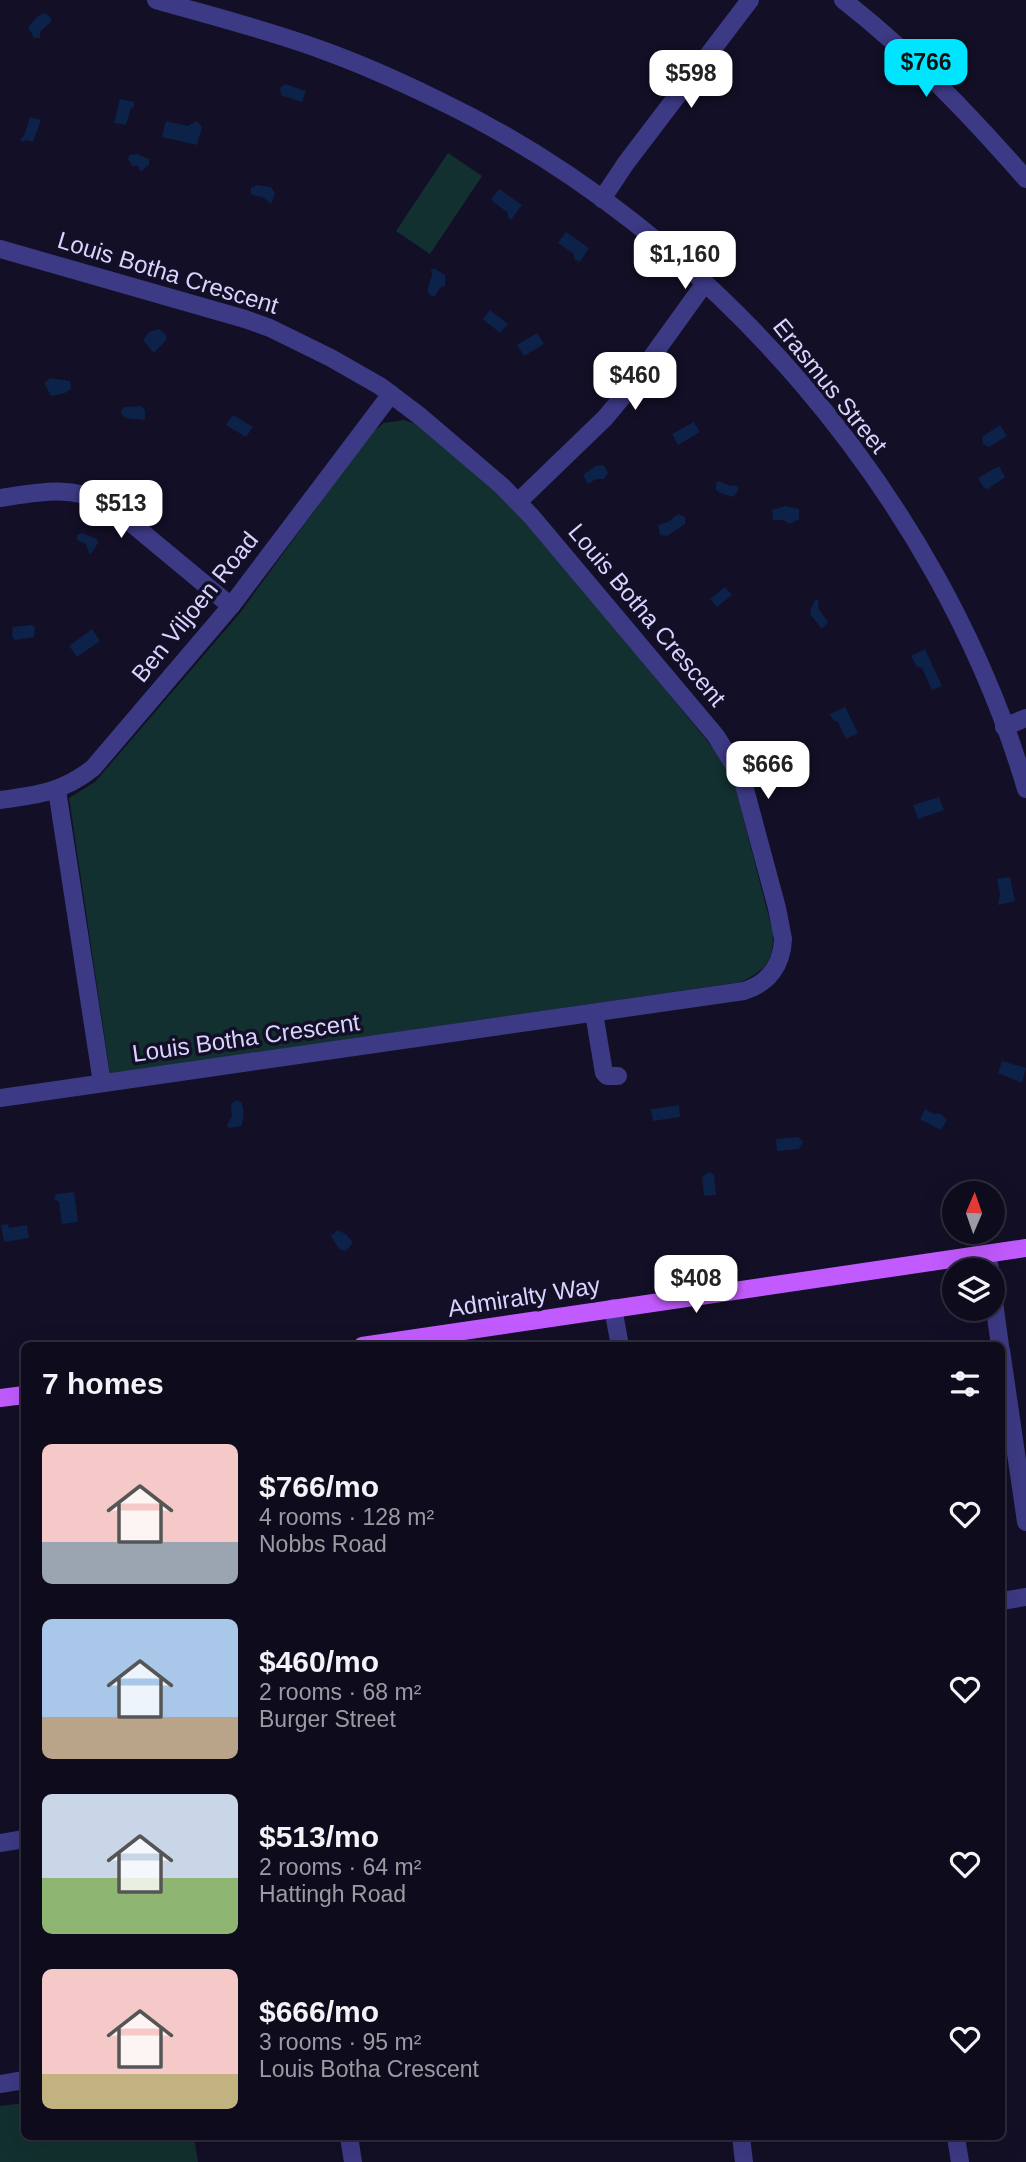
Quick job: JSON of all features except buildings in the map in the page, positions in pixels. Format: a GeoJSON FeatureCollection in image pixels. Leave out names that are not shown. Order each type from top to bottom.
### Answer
{"type":"FeatureCollection","features":[{"type":"Feature","properties":{"kind":"main road","name":"Admiralty Way"},"geometry":{"type":"LineString","coordinates":[[1000,1258],[1026,1248]]}},
{"type":"Feature","properties":{"kind":"main road","name":"Admiralty Way"},"geometry":{"type":"LineString","coordinates":[[418,1342],[446,1340],[613,1308],[942,1268]]}},
{"type":"Feature","properties":{"kind":"main road"},"geometry":{"type":"LineString","coordinates":[[0,1398],[21,1395]]}},
{"type":"Feature","properties":{"kind":"street","name":"Erasmus Street"},"geometry":{"type":"LineString","coordinates":[[156,0],[281,36],[374,70],[437,99],[551,164],[602,199],[705,283],[796,377],[846,439],[899,514],[960,622],[1004,727],[1026,789]]}},
{"type":"Feature","properties":{"kind":"street"},"geometry":{"type":"LineString","coordinates":[[602,199],[626,163],[750,0]]}},
{"type":"Feature","properties":{"kind":"street"},"geometry":{"type":"LineString","coordinates":[[844,0],[938,85],[1026,179]]}},
{"type":"Feature","properties":{"kind":"street","name":"Louis Botha Crescent"},"geometry":{"type":"LineString","coordinates":[[0,248],[271,328],[357,371],[391,394],[518,502],[716,736],[734,763],[746,790],[783,939],[783,950],[776,967],[765,982],[754,988],[0,1098]]}},
{"type":"Feature","properties":{"kind":"street"},"geometry":{"type":"LineString","coordinates":[[518,502],[619,402],[705,283]]}},
{"type":"Feature","properties":{"kind":"street","name":"Ben Viljoen Road"},"geometry":{"type":"LineString","coordinates":[[0,800],[57,790],[71,784],[93,768],[232,606],[391,394]]}},
{"type":"Feature","properties":{"kind":"street"},"geometry":{"type":"LineString","coordinates":[[0,498],[57,491],[78,492],[107,503],[232,606]]}},
{"type":"Feature","properties":{"kind":"street"},"geometry":{"type":"LineString","coordinates":[[1004,727],[1026,718]]}},
{"type":"Feature","properties":{"kind":"street"},"geometry":{"type":"LineString","coordinates":[[57,790],[103,1083]]}},
{"type":"Feature","properties":{"kind":"street"},"geometry":{"type":"LineString","coordinates":[[594,1013],[604,1073],[607,1076],[618,1076]]}},
{"type":"Feature","properties":{"kind":"street"},"geometry":{"type":"LineString","coordinates":[[613,1308],[619,1342]]}},
{"type":"Feature","properties":{"kind":"street"},"geometry":{"type":"LineString","coordinates":[[997,1321],[1000,1342]]}},
{"type":"Feature","properties":{"kind":"street"},"geometry":{"type":"LineString","coordinates":[[1005,1376],[1026,1522]]}},
{"type":"Feature","properties":{"kind":"street"},"geometry":{"type":"LineString","coordinates":[[1005,1600],[1026,1597]]}},
{"type":"Feature","properties":{"kind":"street"},"geometry":{"type":"LineString","coordinates":[[0,1843],[21,1840]]}},
{"type":"Feature","properties":{"kind":"street"},"geometry":{"type":"LineString","coordinates":[[0,2084],[21,2080]]}},
{"type":"Feature","properties":{"kind":"street"},"geometry":{"type":"LineString","coordinates":[[349,2140],[353,2162]]}},
{"type":"Feature","properties":{"kind":"street"},"geometry":{"type":"LineString","coordinates":[[741,2140],[744,2162]]}},
{"type":"Feature","properties":{"kind":"street"},"geometry":{"type":"LineString","coordinates":[[956,2140],[960,2162]]}},
{"type":"Feature","properties":{"kind":"green space"},"geometry":{"type":"Polygon","coordinates":[[[448,153],[482,176],[430,254],[396,231],[448,153]]]}},
{"type":"Feature","properties":{"kind":"green space"},"geometry":{"type":"Polygon","coordinates":[[[404,420],[422,426],[512,503],[714,749],[734,782],[773,933],[770,958],[757,973],[741,982],[110,1074],[69,798],[95,782],[239,614],[371,433],[384,423],[404,420]]]}},
{"type":"Feature","properties":{"kind":"green space"},"geometry":{"type":"Polygon","coordinates":[[[21,2103],[21,2140],[194,2140],[198,2162],[0,2162],[0,2106],[21,2103]]]}},
{"type":"Feature","properties":{"kind":"water"},"geometry":{"type":"Polygon","coordinates":[[[45,13],[51,18],[51,22],[40,32],[40,38],[34,38],[28,27],[38,16],[45,13]]]}},
{"type":"Feature","properties":{"kind":"water"},"geometry":{"type":"Polygon","coordinates":[[[285,84],[306,91],[302,102],[281,95],[280,88],[285,84]]]}},
{"type":"Feature","properties":{"kind":"water"},"geometry":{"type":"Polygon","coordinates":[[[120,99],[134,102],[126,125],[114,123],[120,99]]]}},
{"type":"Feature","properties":{"kind":"water"},"geometry":{"type":"Polygon","coordinates":[[[30,117],[41,120],[33,142],[22,142],[20,139],[24,136],[30,117]]]}},
{"type":"Feature","properties":{"kind":"water"},"geometry":{"type":"Polygon","coordinates":[[[166,121],[188,126],[197,121],[202,127],[197,145],[162,137],[166,121]]]}},
{"type":"Feature","properties":{"kind":"water"},"geometry":{"type":"Polygon","coordinates":[[[137,154],[149,159],[149,164],[142,171],[139,166],[132,166],[128,159],[130,155],[137,154]]]}},
{"type":"Feature","properties":{"kind":"water"},"geometry":{"type":"Polygon","coordinates":[[[257,185],[271,187],[275,193],[271,204],[264,198],[251,194],[251,188],[257,185]]]}},
{"type":"Feature","properties":{"kind":"water"},"geometry":{"type":"Polygon","coordinates":[[[499,189],[522,205],[511,220],[508,213],[491,200],[499,189]]]}},
{"type":"Feature","properties":{"kind":"water"},"geometry":{"type":"Polygon","coordinates":[[[566,232],[589,248],[580,262],[574,259],[574,254],[558,243],[566,232]]]}},
{"type":"Feature","properties":{"kind":"water"},"geometry":{"type":"Polygon","coordinates":[[[431,269],[445,275],[445,286],[440,288],[435,296],[431,296],[427,291],[431,269]]]}},
{"type":"Feature","properties":{"kind":"water"},"geometry":{"type":"Polygon","coordinates":[[[490,310],[508,324],[500,333],[483,319],[490,310]]]}},
{"type":"Feature","properties":{"kind":"water"},"geometry":{"type":"Polygon","coordinates":[[[159,329],[167,339],[154,353],[143,340],[149,332],[159,329]]]}},
{"type":"Feature","properties":{"kind":"water"},"geometry":{"type":"Polygon","coordinates":[[[537,333],[544,344],[524,356],[517,345],[537,333]]]}},
{"type":"Feature","properties":{"kind":"water"},"geometry":{"type":"Polygon","coordinates":[[[50,378],[70,381],[71,389],[51,396],[44,383],[50,378]]]}},
{"type":"Feature","properties":{"kind":"water"},"geometry":{"type":"Polygon","coordinates":[[[141,406],[145,410],[145,420],[125,418],[122,414],[121,410],[125,407],[141,406]]]}},
{"type":"Feature","properties":{"kind":"water"},"geometry":{"type":"Polygon","coordinates":[[[233,415],[253,427],[246,437],[226,425],[233,415]]]}},
{"type":"Feature","properties":{"kind":"water"},"geometry":{"type":"Polygon","coordinates":[[[694,422],[700,432],[678,445],[672,434],[694,422]]]}},
{"type":"Feature","properties":{"kind":"water"},"geometry":{"type":"Polygon","coordinates":[[[1000,425],[1007,436],[989,447],[983,444],[982,437],[1000,425]]]}},
{"type":"Feature","properties":{"kind":"water"},"geometry":{"type":"Polygon","coordinates":[[[604,465],[608,473],[604,479],[596,479],[588,484],[583,475],[595,466],[604,465]]]}},
{"type":"Feature","properties":{"kind":"water"},"geometry":{"type":"Polygon","coordinates":[[[999,466],[1005,477],[988,489],[984,488],[978,478],[999,466]]]}},
{"type":"Feature","properties":{"kind":"water"},"geometry":{"type":"Polygon","coordinates":[[[719,481],[739,488],[734,497],[716,490],[716,483],[719,481]]]}},
{"type":"Feature","properties":{"kind":"water"},"geometry":{"type":"Polygon","coordinates":[[[785,506],[799,509],[799,519],[790,524],[783,520],[773,520],[772,510],[785,506]]]}},
{"type":"Feature","properties":{"kind":"water"},"geometry":{"type":"Polygon","coordinates":[[[678,514],[685,517],[685,524],[667,536],[660,535],[658,525],[668,522],[678,514]]]}},
{"type":"Feature","properties":{"kind":"water"},"geometry":{"type":"Polygon","coordinates":[[[82,533],[97,539],[98,543],[91,554],[86,544],[77,540],[77,535],[82,533]]]}},
{"type":"Feature","properties":{"kind":"water"},"geometry":{"type":"Polygon","coordinates":[[[725,587],[732,595],[717,607],[710,599],[725,587]]]}},
{"type":"Feature","properties":{"kind":"water"},"geometry":{"type":"Polygon","coordinates":[[[815,600],[818,600],[819,609],[828,622],[822,629],[810,614],[815,600]]]}},
{"type":"Feature","properties":{"kind":"water"},"geometry":{"type":"Polygon","coordinates":[[[13,627],[35,627],[34,637],[15,640],[12,636],[13,627]]]}},
{"type":"Feature","properties":{"kind":"water"},"geometry":{"type":"Polygon","coordinates":[[[92,629],[100,641],[77,657],[69,646],[92,629]]]}},
{"type":"Feature","properties":{"kind":"water"},"geometry":{"type":"Polygon","coordinates":[[[925,649],[942,686],[932,690],[922,668],[917,667],[911,656],[925,649]]]}},
{"type":"Feature","properties":{"kind":"water"},"geometry":{"type":"Polygon","coordinates":[[[845,707],[858,733],[846,739],[838,722],[833,720],[830,714],[845,707]]]}},
{"type":"Feature","properties":{"kind":"water"},"geometry":{"type":"Polygon","coordinates":[[[939,797],[944,810],[918,819],[913,805],[939,797]]]}},
{"type":"Feature","properties":{"kind":"water"},"geometry":{"type":"Polygon","coordinates":[[[1010,877],[1015,901],[998,905],[1000,894],[997,879],[1010,877]]]}},
{"type":"Feature","properties":{"kind":"water"},"geometry":{"type":"Polygon","coordinates":[[[1002,1061],[1026,1068],[1022,1083],[998,1073],[1002,1061]]]}},
{"type":"Feature","properties":{"kind":"water"},"geometry":{"type":"Polygon","coordinates":[[[236,1100],[241,1102],[243,1108],[242,1123],[241,1126],[228,1128],[232,1116],[231,1104],[236,1100]]]}},
{"type":"Feature","properties":{"kind":"water"},"geometry":{"type":"Polygon","coordinates":[[[679,1105],[680,1117],[653,1121],[651,1109],[679,1105]]]}},
{"type":"Feature","properties":{"kind":"water"},"geometry":{"type":"Polygon","coordinates":[[[925,1109],[941,1114],[947,1120],[941,1130],[920,1119],[925,1109]]]}},
{"type":"Feature","properties":{"kind":"water"},"geometry":{"type":"Polygon","coordinates":[[[798,1137],[803,1142],[799,1149],[777,1151],[776,1139],[798,1137]]]}},
{"type":"Feature","properties":{"kind":"water"},"geometry":{"type":"Polygon","coordinates":[[[709,1172],[714,1175],[716,1195],[704,1196],[702,1177],[709,1172]]]}},
{"type":"Feature","properties":{"kind":"water"},"geometry":{"type":"Polygon","coordinates":[[[74,1192],[78,1222],[62,1224],[59,1202],[54,1199],[56,1194],[74,1192]]]}},
{"type":"Feature","properties":{"kind":"water"},"geometry":{"type":"Polygon","coordinates":[[[8,1224],[9,1228],[27,1225],[29,1238],[4,1242],[1,1225],[8,1224]]]}},
{"type":"Feature","properties":{"kind":"water"},"geometry":{"type":"Polygon","coordinates":[[[338,1230],[347,1235],[353,1243],[346,1251],[339,1249],[331,1236],[338,1230]]]}}]}
